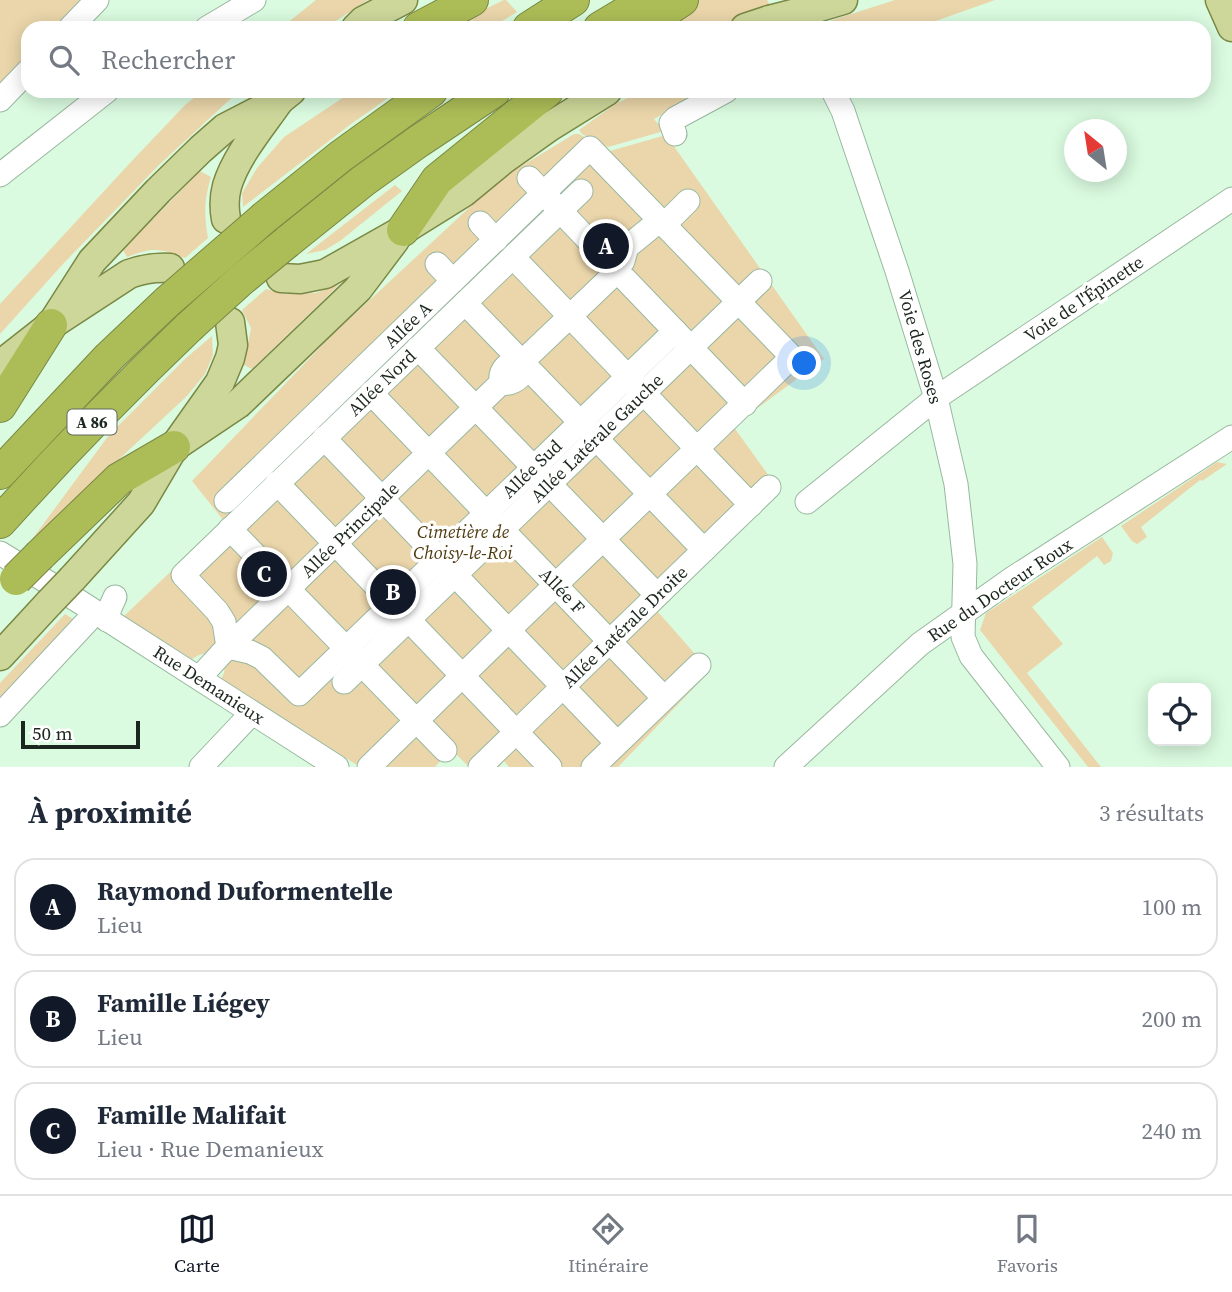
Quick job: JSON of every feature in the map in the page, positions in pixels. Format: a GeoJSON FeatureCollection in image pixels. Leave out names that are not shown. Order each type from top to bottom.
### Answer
{"type":"FeatureCollection","features":[{"type":"Feature","properties":{"kind":"highway"},"geometry":{"type":"LineString","coordinates":[[432,21],[472,0]]}},
{"type":"Feature","properties":{"kind":"highway"},"geometry":{"type":"LineString","coordinates":[[540,21],[573,0]]}},
{"type":"Feature","properties":{"kind":"highway"},"geometry":{"type":"LineString","coordinates":[[612,21],[647,0]]}},
{"type":"Feature","properties":{"kind":"highway"},"geometry":{"type":"LineString","coordinates":[[650,21],[682,0]]}},
{"type":"Feature","properties":{"kind":"highway","name":"A 86"},"geometry":{"type":"LineString","coordinates":[[0,473],[109,357],[167,302],[265,217],[341,156],[421,98]]}},
{"type":"Feature","properties":{"kind":"highway","name":"A 86"},"geometry":{"type":"LineString","coordinates":[[0,522],[64,450],[127,386],[242,279],[363,181],[482,98]]}},
{"type":"Feature","properties":{"kind":"highway"},"geometry":{"type":"LineString","coordinates":[[403,230],[437,180],[538,98]]}},
{"type":"Feature","properties":{"kind":"highway"},"geometry":{"type":"LineString","coordinates":[[0,406],[51,325]]}},
{"type":"Feature","properties":{"kind":"highway"},"geometry":{"type":"LineString","coordinates":[[5,576],[40,555],[119,480],[174,447]]}},
{"type":"Feature","properties":{"kind":"main road"},"geometry":{"type":"LineString","coordinates":[[363,21],[403,0]]}},
{"type":"Feature","properties":{"kind":"main road"},"geometry":{"type":"LineString","coordinates":[[768,21],[843,0]]}},
{"type":"Feature","properties":{"kind":"main road"},"geometry":{"type":"LineString","coordinates":[[1220,0],[1232,27]]}},
{"type":"Feature","properties":{"kind":"main road"},"geometry":{"type":"LineString","coordinates":[[51,325],[92,261],[158,191],[225,128],[280,98]]}},
{"type":"Feature","properties":{"kind":"main road"},"geometry":{"type":"LineString","coordinates":[[226,219],[224,204],[231,176],[239,160],[284,98]]}},
{"type":"Feature","properties":{"kind":"main road"},"geometry":{"type":"LineString","coordinates":[[281,278],[300,279],[325,274],[403,230],[464,192],[504,159],[596,98]]}},
{"type":"Feature","properties":{"kind":"main road"},"geometry":{"type":"LineString","coordinates":[[174,447],[238,404],[358,289],[403,230]]}},
{"type":"Feature","properties":{"kind":"main road"},"geometry":{"type":"LineString","coordinates":[[0,365],[51,325],[129,274],[154,267],[170,268]]}},
{"type":"Feature","properties":{"kind":"main road"},"geometry":{"type":"LineString","coordinates":[[0,656],[49,603],[89,603],[141,503],[174,447],[220,382],[233,345],[230,323]]}},
{"type":"Feature","properties":{"kind":"street"},"geometry":{"type":"LineString","coordinates":[[77,21],[97,0]]}},
{"type":"Feature","properties":{"kind":"street"},"geometry":{"type":"LineString","coordinates":[[219,21],[254,0]]}},
{"type":"Feature","properties":{"kind":"street"},"geometry":{"type":"LineString","coordinates":[[0,100],[21,78]]}},
{"type":"Feature","properties":{"kind":"street"},"geometry":{"type":"LineString","coordinates":[[0,175],[98,98]]}},
{"type":"Feature","properties":{"kind":"street"},"geometry":{"type":"LineString","coordinates":[[675,134],[671,123],[676,118],[713,98]]}},
{"type":"Feature","properties":{"kind":"street","name":"Voie des Roses"},"geometry":{"type":"LineString","coordinates":[[836,98],[897,271],[936,398],[956,484],[965,564],[963,637],[971,656],[1058,767]]}},
{"type":"Feature","properties":{"kind":"street","name":"Allée A"},"geometry":{"type":"LineString","coordinates":[[226,501],[496,240],[537,186],[590,149],[662,223]]}},
{"type":"Feature","properties":{"kind":"street"},"geometry":{"type":"LineString","coordinates":[[537,186],[745,404]]}},
{"type":"Feature","properties":{"kind":"street","name":"Allée Nord"},"geometry":{"type":"LineString","coordinates":[[228,647],[224,622],[183,575],[581,191]]}},
{"type":"Feature","properties":{"kind":"street","name":"Voie de l'Épinette"},"geometry":{"type":"LineString","coordinates":[[807,502],[936,398],[1232,199]]}},
{"type":"Feature","properties":{"kind":"street","name":"Allée Principale"},"geometry":{"type":"LineString","coordinates":[[199,678],[501,383],[508,384],[522,375],[522,362],[617,270],[627,247],[688,201]]}},
{"type":"Feature","properties":{"kind":"street"},"geometry":{"type":"LineString","coordinates":[[480,223],[496,240]]}},
{"type":"Feature","properties":{"kind":"street"},"geometry":{"type":"LineString","coordinates":[[369,767],[792,357],[662,223]]}},
{"type":"Feature","properties":{"kind":"street"},"geometry":{"type":"LineString","coordinates":[[513,257],[751,505]]}},
{"type":"Feature","properties":{"kind":"street"},"geometry":{"type":"LineString","coordinates":[[437,264],[453,281]]}},
{"type":"Feature","properties":{"kind":"street"},"geometry":{"type":"LineString","coordinates":[[636,384],[683,339],[739,301],[760,281]]}},
{"type":"Feature","properties":{"kind":"street"},"geometry":{"type":"LineString","coordinates":[[465,303],[704,550]]}},
{"type":"Feature","properties":{"kind":"street"},"geometry":{"type":"LineString","coordinates":[[418,348],[657,595]]}},
{"type":"Feature","properties":{"kind":"street","name":"Allée Latérale Gauche"},"geometry":{"type":"LineString","coordinates":[[448,567],[636,384]]}},
{"type":"Feature","properties":{"kind":"street","name":"Allée F"},"geometry":{"type":"LineString","coordinates":[[371,393],[664,698]]}},
{"type":"Feature","properties":{"kind":"street","name":"Rue du Docteur Roux"},"geometry":{"type":"LineString","coordinates":[[786,767],[920,644],[1013,578],[1232,437]]}},
{"type":"Feature","properties":{"kind":"street"},"geometry":{"type":"LineString","coordinates":[[324,438],[617,744]]}},
{"type":"Feature","properties":{"kind":"street"},"geometry":{"type":"LineString","coordinates":[[278,484],[550,767]]}},
{"type":"Feature","properties":{"kind":"street","name":"Allée Latérale Droite"},"geometry":{"type":"LineString","coordinates":[[480,767],[769,487]]}},
{"type":"Feature","properties":{"kind":"street"},"geometry":{"type":"LineString","coordinates":[[230,529],[445,751]]}},
{"type":"Feature","properties":{"kind":"street"},"geometry":{"type":"LineString","coordinates":[[228,647],[262,658],[299,694],[355,657],[448,567]]}},
{"type":"Feature","properties":{"kind":"street","name":"Rue Demanieux"},"geometry":{"type":"LineString","coordinates":[[5,576],[89,603],[337,767]]}},
{"type":"Feature","properties":{"kind":"street"},"geometry":{"type":"LineString","coordinates":[[0,715],[89,603],[110,608],[115,597]]}},
{"type":"Feature","properties":{"kind":"street"},"geometry":{"type":"LineString","coordinates":[[344,682],[355,657]]}},
{"type":"Feature","properties":{"kind":"street"},"geometry":{"type":"LineString","coordinates":[[593,767],[699,665]]}},
{"type":"Feature","properties":{"kind":"street"},"geometry":{"type":"LineString","coordinates":[[201,767],[252,713]]}},
{"type":"Feature","properties":{"kind":"green space"},"geometry":{"type":"Polygon","coordinates":[[[0,0],[110,0],[89,21],[21,21],[21,90],[0,111],[0,0]]]}},
{"type":"Feature","properties":{"kind":"green space"},"geometry":{"type":"Polygon","coordinates":[[[316,0],[368,0],[336,21],[290,21],[316,0]]]}},
{"type":"Feature","properties":{"kind":"green space"},"geometry":{"type":"Polygon","coordinates":[[[504,0],[517,12],[502,21],[464,21],[504,0]]]}},
{"type":"Feature","properties":{"kind":"green space"},"geometry":{"type":"Polygon","coordinates":[[[691,0],[767,0],[771,6],[734,21],[657,21],[691,0]]]}},
{"type":"Feature","properties":{"kind":"green space"},"geometry":{"type":"Polygon","coordinates":[[[895,0],[995,0],[936,21],[829,21],[895,0]]]}},
{"type":"Feature","properties":{"kind":"green space"},"geometry":{"type":"Polygon","coordinates":[[[194,98],[231,98],[159,165],[0,334],[0,304],[194,98]]]}},
{"type":"Feature","properties":{"kind":"green space"},"geometry":{"type":"Polygon","coordinates":[[[342,98],[388,98],[243,207],[242,193],[257,168],[284,137],[342,98]]]}},
{"type":"Feature","properties":{"kind":"green space"},"geometry":{"type":"Polygon","coordinates":[[[628,98],[692,98],[654,119],[664,131],[608,147],[582,134],[579,130],[628,98]]]}},
{"type":"Feature","properties":{"kind":"green space","name":"Cimetière de Choisy-le-Roi"},"geometry":{"type":"Polygon","coordinates":[[[574,134],[579,134],[610,151],[666,135],[824,359],[733,426],[779,492],[658,612],[710,671],[618,767],[509,767],[504,761],[499,767],[469,767],[451,749],[435,767],[360,767],[221,679],[225,666],[207,653],[192,659],[124,616],[224,521],[192,481],[331,336],[500,179],[574,134]]]}},
{"type":"Feature","properties":{"kind":"green space"},"geometry":{"type":"Polygon","coordinates":[[[200,171],[211,177],[205,208],[208,238],[185,258],[156,250],[127,257],[123,250],[200,171]]]}},
{"type":"Feature","properties":{"kind":"green space"},"geometry":{"type":"Polygon","coordinates":[[[395,185],[402,191],[340,241],[325,250],[306,254],[395,185]]]}},
{"type":"Feature","properties":{"kind":"green space"},"geometry":{"type":"Polygon","coordinates":[[[340,284],[252,369],[244,365],[251,328],[242,310],[266,289],[285,294],[316,293],[340,284]]]}},
{"type":"Feature","properties":{"kind":"green space"},"geometry":{"type":"Polygon","coordinates":[[[212,336],[213,355],[205,374],[187,396],[30,542],[109,435],[186,358],[212,336]]]}},
{"type":"Feature","properties":{"kind":"green space"},"geometry":{"type":"Polygon","coordinates":[[[1217,462],[1227,464],[1200,480],[1141,527],[1147,537],[1137,544],[1132,541],[1121,526],[1217,462]]]}},
{"type":"Feature","properties":{"kind":"green space"},"geometry":{"type":"Polygon","coordinates":[[[1102,537],[1113,553],[1111,561],[1104,565],[1097,556],[1032,607],[1063,644],[1027,673],[1101,767],[1088,767],[980,630],[986,613],[1102,537]]]}},
{"type":"Feature","properties":{"kind":"green space"},"geometry":{"type":"Polygon","coordinates":[[[65,614],[78,622],[0,705],[0,683],[65,614]]]}},
{"type":"Feature","properties":{"kind":"place","name":"Raymond Duformentelle"},"geometry":{"type":"Point","coordinates":[606,246]}},
{"type":"Feature","properties":{"kind":"place","name":"Famille Malifait"},"geometry":{"type":"Point","coordinates":[264,574]}},
{"type":"Feature","properties":{"kind":"place","name":"Famille Liégey"},"geometry":{"type":"Point","coordinates":[393,592]}}]}
